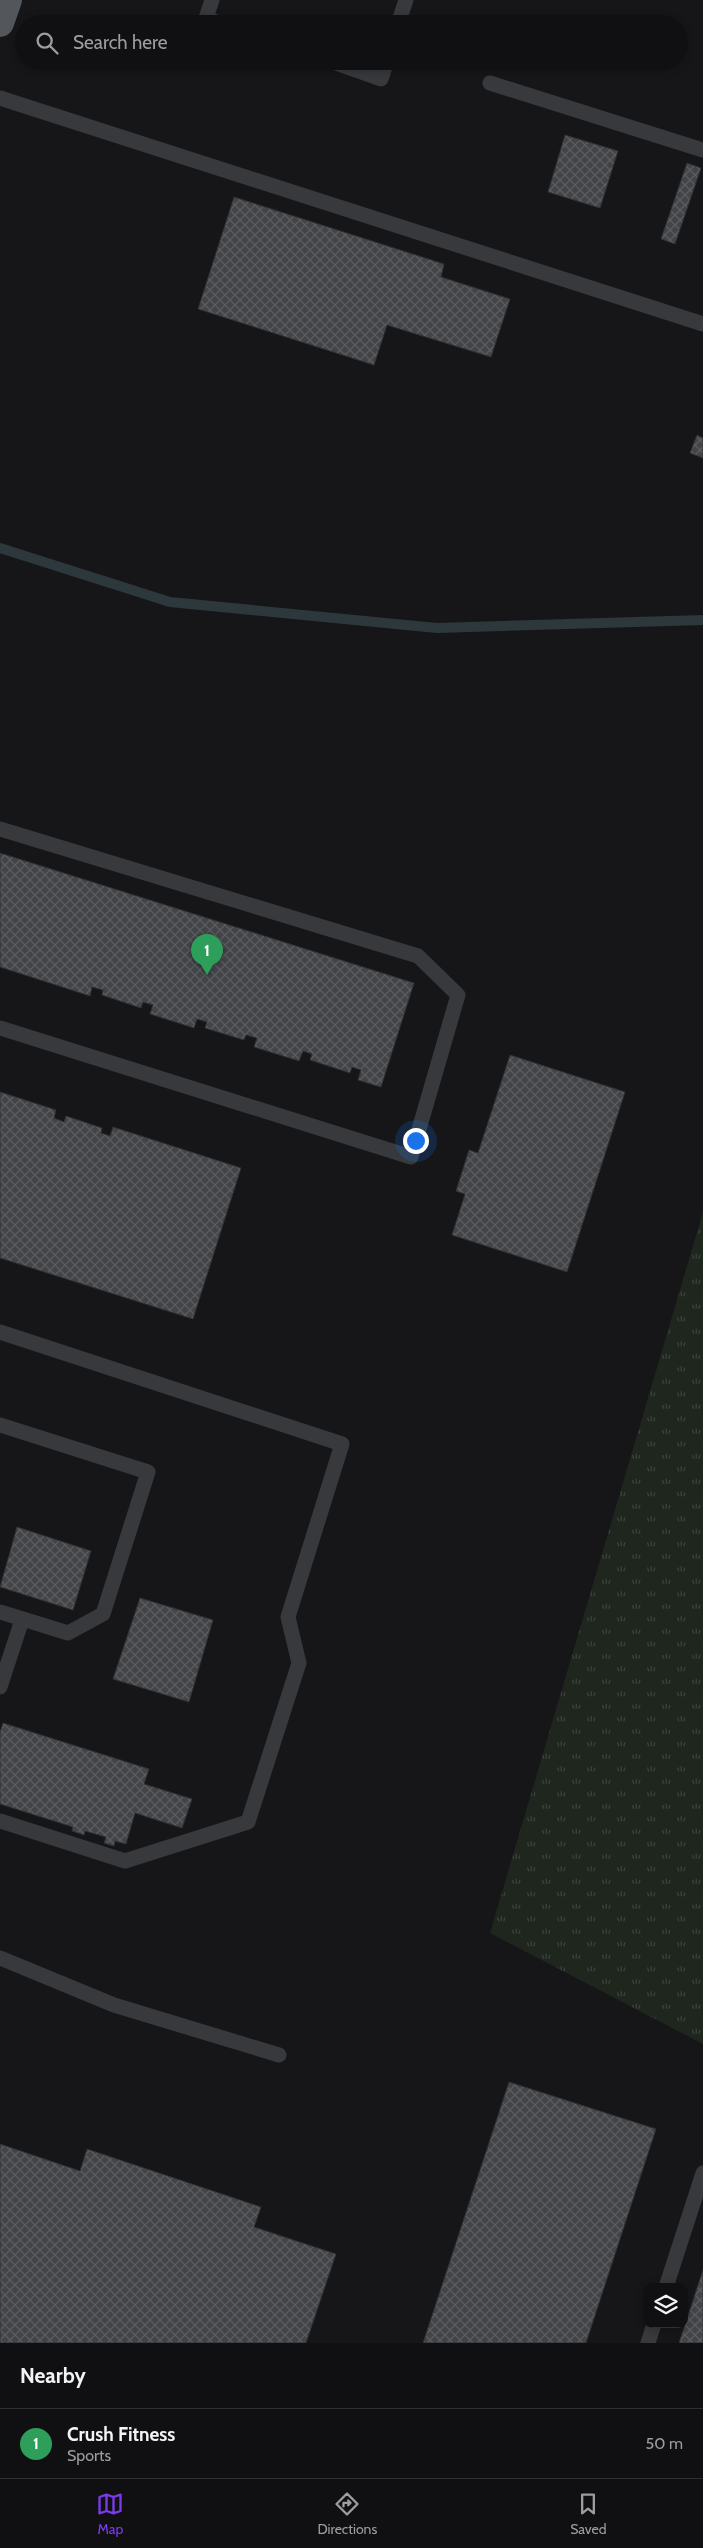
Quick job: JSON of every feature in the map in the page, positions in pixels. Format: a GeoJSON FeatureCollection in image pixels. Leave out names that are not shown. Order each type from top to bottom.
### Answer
{"type":"FeatureCollection","features":[{"type":"Feature","properties":{"kind":"main road"},"geometry":{"type":"LineString","coordinates":[[0,23],[8,0]]}},
{"type":"Feature","properties":{"kind":"lane"},"geometry":{"type":"LineString","coordinates":[[207,15],[212,0]]}},
{"type":"Feature","properties":{"kind":"lane"},"geometry":{"type":"LineString","coordinates":[[401,15],[406,0]]}},
{"type":"Feature","properties":{"kind":"lane"},"geometry":{"type":"LineString","coordinates":[[356,70],[382,79],[384,70]]}},
{"type":"Feature","properties":{"kind":"lane"},"geometry":{"type":"LineString","coordinates":[[490,83],[703,150]]}},
{"type":"Feature","properties":{"kind":"lane"},"geometry":{"type":"LineString","coordinates":[[0,98],[703,324]]}},
{"type":"Feature","properties":{"kind":"lane"},"geometry":{"type":"LineString","coordinates":[[0,829],[418,956],[458,995],[411,1157],[0,1028]]}},
{"type":"Feature","properties":{"kind":"lane"},"geometry":{"type":"LineString","coordinates":[[0,1332],[342,1444],[288,1617],[299,1663],[248,1822],[125,1861],[0,1821]]}},
{"type":"Feature","properties":{"kind":"lane"},"geometry":{"type":"LineString","coordinates":[[0,1425],[148,1472],[103,1614],[68,1633],[0,1612]]}},
{"type":"Feature","properties":{"kind":"lane"},"geometry":{"type":"LineString","coordinates":[[0,1687],[22,1620]]}},
{"type":"Feature","properties":{"kind":"lane"},"geometry":{"type":"LineString","coordinates":[[0,1958],[114,2005],[279,2054]]}},
{"type":"Feature","properties":{"kind":"lane"},"geometry":{"type":"LineString","coordinates":[[667,2283],[703,2173]]}},
{"type":"Feature","properties":{"kind":"lane"},"geometry":{"type":"LineString","coordinates":[[648,2343],[653,2328]]}},
{"type":"Feature","properties":{"kind":"green space"},"geometry":{"type":"Polygon","coordinates":[[[703,1212],[703,2044],[490,1933],[703,1212]]]}},
{"type":"Feature","properties":{"kind":"building"},"geometry":{"type":"Polygon","coordinates":[[[565,135],[618,151],[600,208],[548,192],[565,135]]]}},
{"type":"Feature","properties":{"kind":"building"},"geometry":{"type":"Polygon","coordinates":[[[687,163],[701,168],[675,244],[661,239],[687,163]]]}},
{"type":"Feature","properties":{"kind":"building"},"geometry":{"type":"Polygon","coordinates":[[[234,197],[444,264],[441,277],[510,299],[491,357],[387,325],[374,365],[198,309],[234,197]]]}},
{"type":"Feature","properties":{"kind":"building"},"geometry":{"type":"Polygon","coordinates":[[[697,435],[703,438],[703,458],[690,453],[697,435]]]}},
{"type":"Feature","properties":{"kind":"building"},"geometry":{"type":"Polygon","coordinates":[[[0,853],[414,983],[381,1087],[358,1080],[361,1070],[352,1067],[350,1073],[310,1060],[312,1054],[303,1051],[299,1061],[254,1047],[257,1038],[246,1035],[244,1040],[205,1028],[207,1022],[197,1019],[194,1028],[150,1014],[153,1005],[143,1002],[141,1008],[102,995],[103,990],[92,987],[90,996],[0,967],[0,853]]]}},
{"type":"Feature","properties":{"kind":"building"},"geometry":{"type":"Polygon","coordinates":[[[510,1055],[625,1092],[567,1272],[452,1235],[465,1194],[456,1191],[469,1150],[478,1153],[510,1055]]]}},
{"type":"Feature","properties":{"kind":"building"},"geometry":{"type":"Polygon","coordinates":[[[0,1092],[56,1110],[54,1118],[64,1122],[66,1116],[102,1128],[101,1133],[110,1136],[113,1127],[241,1168],[193,1319],[0,1258],[0,1092]]]}},
{"type":"Feature","properties":{"kind":"building"},"geometry":{"type":"Polygon","coordinates":[[[17,1527],[91,1551],[73,1610],[0,1587],[17,1527]]]}},
{"type":"Feature","properties":{"kind":"building"},"geometry":{"type":"Polygon","coordinates":[[[140,1598],[213,1620],[189,1702],[113,1679],[140,1598]]]}},
{"type":"Feature","properties":{"kind":"building"},"geometry":{"type":"Polygon","coordinates":[[[3,1723],[149,1769],[144,1784],[192,1799],[182,1828],[135,1813],[126,1844],[115,1841],[114,1846],[104,1843],[106,1837],[85,1831],[84,1835],[72,1831],[73,1827],[0,1804],[0,1732],[3,1723]]]}},
{"type":"Feature","properties":{"kind":"building"},"geometry":{"type":"Polygon","coordinates":[[[509,2082],[656,2129],[586,2343],[423,2343],[509,2082]]]}},
{"type":"Feature","properties":{"kind":"building"},"geometry":{"type":"Polygon","coordinates":[[[0,2144],[80,2171],[87,2149],[261,2207],[254,2227],[336,2254],[306,2343],[0,2343],[0,2144]]]}},
{"type":"Feature","properties":{"kind":"building"},"geometry":{"type":"Polygon","coordinates":[[[703,2270],[703,2343],[679,2343],[684,2328],[688,2328],[688,2316],[703,2270]]]}},
{"type":"Feature","properties":{"kind":"waterway"},"geometry":{"type":"LineString","coordinates":[[0,548],[170,602],[437,628],[703,620]]}},
{"type":"Feature","properties":{"kind":"place","name":"Crush Fitness"},"geometry":{"type":"Point","coordinates":[207,975]}}]}
